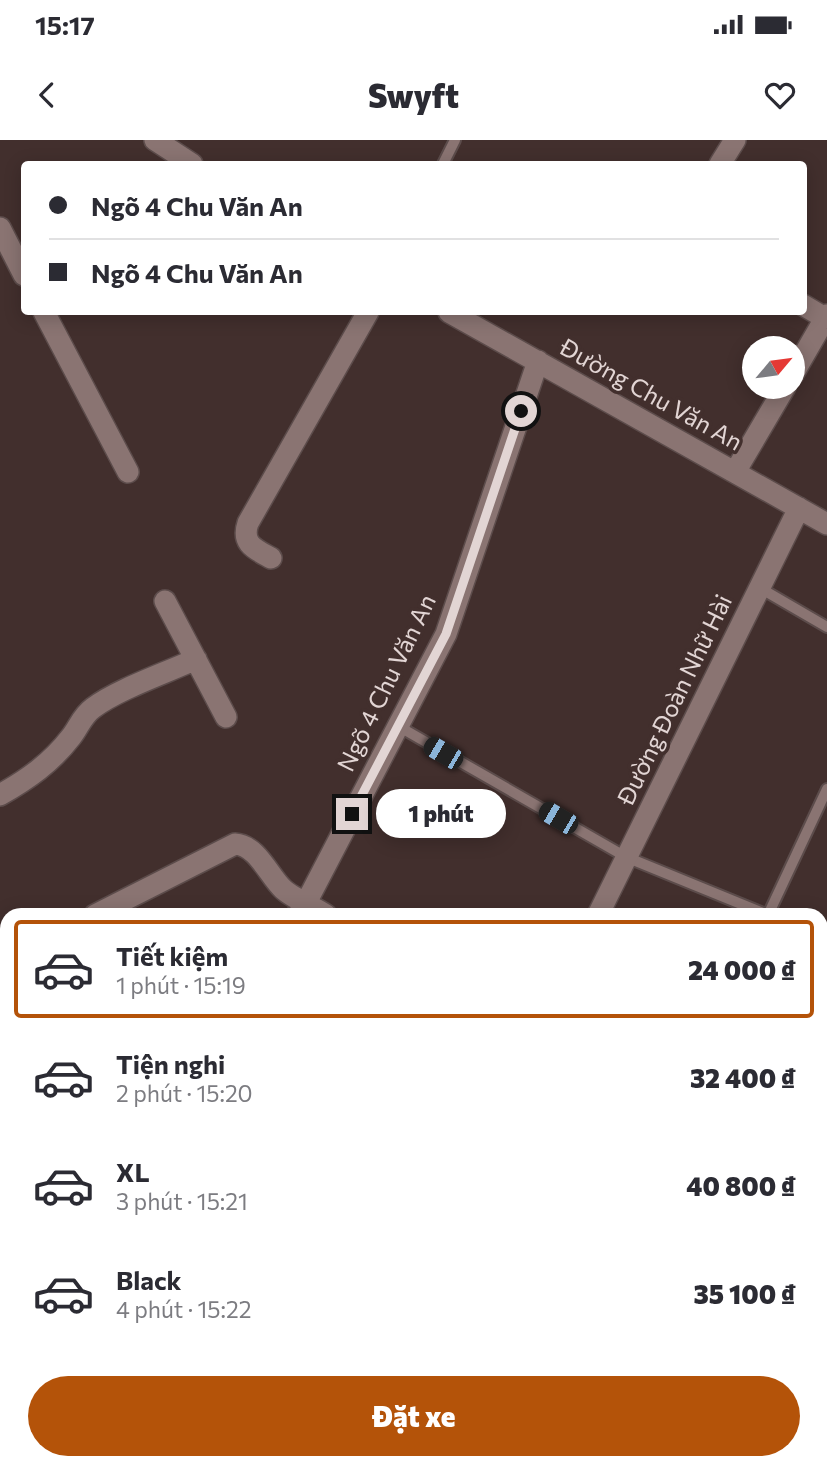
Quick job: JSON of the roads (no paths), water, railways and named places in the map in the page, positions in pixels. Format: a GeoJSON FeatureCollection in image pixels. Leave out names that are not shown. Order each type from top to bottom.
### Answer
{"type":"FeatureCollection","features":[{"type":"Feature","properties":{"kind":"street"},"geometry":{"type":"LineString","coordinates":[[155,140],[187,161]]}},
{"type":"Feature","properties":{"kind":"street"},"geometry":{"type":"LineString","coordinates":[[722,161],[735,140]]}},
{"type":"Feature","properties":{"kind":"street"},"geometry":{"type":"LineString","coordinates":[[0,228],[21,269]]}},
{"type":"Feature","properties":{"kind":"street"},"geometry":{"type":"LineString","coordinates":[[805,363],[818,351],[826,316],[807,307]]}},
{"type":"Feature","properties":{"kind":"street"},"geometry":{"type":"LineString","coordinates":[[46,315],[128,472]]}},
{"type":"Feature","properties":{"kind":"street"},"geometry":{"type":"LineString","coordinates":[[271,558],[250,546],[245,532],[248,523],[366,315]]}},
{"type":"Feature","properties":{"kind":"street","name":"Đường Chu Văn An"},"geometry":{"type":"LineString","coordinates":[[454,315],[827,524]]}},
{"type":"Feature","properties":{"kind":"street","name":"Ngõ 4 Chu Văn An"},"geometry":{"type":"LineString","coordinates":[[307,901],[446,634],[538,361]]}},
{"type":"Feature","properties":{"kind":"street"},"geometry":{"type":"LineString","coordinates":[[736,472],[778,399]]}},
{"type":"Feature","properties":{"kind":"street","name":"Đường Đoàn Nhữ Hài"},"geometry":{"type":"LineString","coordinates":[[601,908],[799,508]]}},
{"type":"Feature","properties":{"kind":"street"},"geometry":{"type":"LineString","coordinates":[[165,601],[226,717]]}},
{"type":"Feature","properties":{"kind":"street"},"geometry":{"type":"LineString","coordinates":[[0,795],[30,778],[55,756],[73,734],[80,719],[94,707],[196,659]]}},
{"type":"Feature","properties":{"kind":"street"},"geometry":{"type":"LineString","coordinates":[[109,908],[235,844],[242,844],[256,856],[284,891],[316,908]]}},
{"type":"Feature","properties":{"kind":"lane"},"geometry":{"type":"LineString","coordinates":[[444,161],[455,140]]}},
{"type":"Feature","properties":{"kind":"lane"},"geometry":{"type":"LineString","coordinates":[[760,588],[827,627]]}},
{"type":"Feature","properties":{"kind":"lane"},"geometry":{"type":"LineString","coordinates":[[398,726],[626,857],[751,908]]}},
{"type":"Feature","properties":{"kind":"lane"},"geometry":{"type":"LineString","coordinates":[[771,908],[827,789]]}},
{"type":"Feature","properties":{"kind":"lane"},"geometry":{"type":"LineString","coordinates":[[298,908],[307,901]]}}]}
